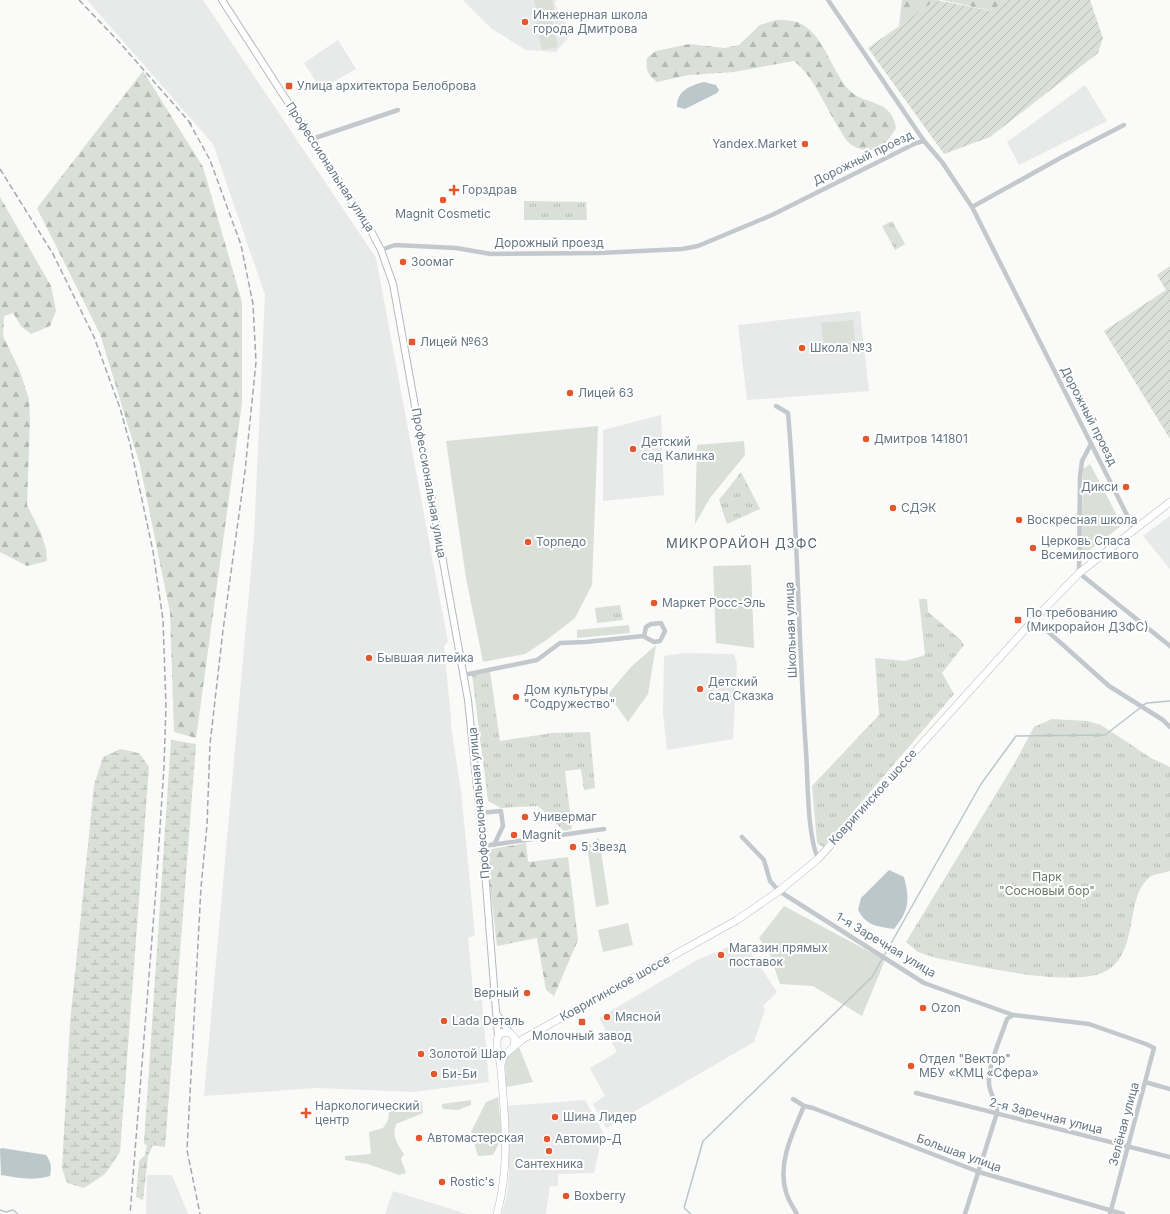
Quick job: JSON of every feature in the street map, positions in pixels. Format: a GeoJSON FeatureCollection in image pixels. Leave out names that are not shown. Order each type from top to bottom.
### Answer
{"type":"FeatureCollection","features":[{"type":"Feature","properties":{"kind":"main road","name":"Профессиональная улица"},"geometry":{"type":"LineString","coordinates":[[222,0],[382,250],[393,284],[464,675],[471,723],[497,1013],[498,1037],[496,1042],[501,1065],[507,1146],[505,1180],[497,1214]]}},
{"type":"Feature","properties":{"kind":"main road","name":"Ковригинское шоссе"},"geometry":{"type":"LineString","coordinates":[[514,1046],[531,1034],[737,920],[778,891],[818,859],[1034,620],[1079,573],[1170,502]]}},
{"type":"Feature","properties":{"kind":"main road","name":"Профессиональная улица"},"geometry":{"type":"LineString","coordinates":[[497,1013],[503,1025],[511,1034]]}},
{"type":"Feature","properties":{"kind":"main road"},"geometry":{"type":"LineString","coordinates":[[498,1037],[504,1032],[511,1034],[515,1040],[514,1046],[508,1050],[503,1050],[498,1047]]}},
{"type":"Feature","properties":{"kind":"main road","name":"Ковригинское шоссе"},"geometry":{"type":"LineString","coordinates":[[511,1034],[519,1037],[531,1034]]}},
{"type":"Feature","properties":{"kind":"main road","name":"Профессиональная улица"},"geometry":{"type":"LineString","coordinates":[[501,1065],[504,1055],[508,1050]]}},
{"type":"Feature","properties":{"kind":"street"},"geometry":{"type":"LineString","coordinates":[[828,0],[924,141]]}},
{"type":"Feature","properties":{"kind":"street"},"geometry":{"type":"LineString","coordinates":[[312,139],[398,110]]}},
{"type":"Feature","properties":{"kind":"street"},"geometry":{"type":"LineString","coordinates":[[972,207],[1070,152],[1124,125]]}},
{"type":"Feature","properties":{"kind":"street","name":"Дорожный проезд"},"geometry":{"type":"LineString","coordinates":[[382,250],[395,245],[456,248],[491,254],[599,253],[682,249],[698,246],[772,215],[916,142],[924,141],[942,162],[972,207],[1134,529]]}},
{"type":"Feature","properties":{"kind":"street","name":"Школьная улица"},"geometry":{"type":"LineString","coordinates":[[776,406],[788,413],[795,506],[806,748],[814,850],[818,859]]}},
{"type":"Feature","properties":{"kind":"street"},"geometry":{"type":"LineString","coordinates":[[1091,444],[1082,461],[1080,476],[1079,573],[1170,646]]}},
{"type":"Feature","properties":{"kind":"street"},"geometry":{"type":"LineString","coordinates":[[1034,620],[1109,686],[1163,720],[1170,727]]}},
{"type":"Feature","properties":{"kind":"street"},"geometry":{"type":"LineString","coordinates":[[464,675],[537,660],[560,643],[644,636],[654,642],[660,641],[665,631],[661,623],[651,624],[646,627],[644,636]]}},
{"type":"Feature","properties":{"kind":"street"},"geometry":{"type":"LineString","coordinates":[[480,813],[501,811],[503,826],[494,845]]}},
{"type":"Feature","properties":{"kind":"street"},"geometry":{"type":"LineString","coordinates":[[483,846],[604,829]]}},
{"type":"Feature","properties":{"kind":"street","name":"1-я Заречная улица"},"geometry":{"type":"LineString","coordinates":[[742,837],[764,860],[770,881],[778,891],[924,983],[1013,1014],[1089,1024],[1146,1044]]}},
{"type":"Feature","properties":{"kind":"street"},"geometry":{"type":"LineString","coordinates":[[965,1214],[997,1113],[997,1104],[989,1084],[992,1067],[1007,1020],[1013,1014]]}},
{"type":"Feature","properties":{"kind":"street","name":"Зелёная улица"},"geometry":{"type":"LineString","coordinates":[[1111,1212],[1154,1048],[1146,1044]]}},
{"type":"Feature","properties":{"kind":"street"},"geometry":{"type":"LineString","coordinates":[[1145,1082],[1170,1089]]}},
{"type":"Feature","properties":{"kind":"street","name":"2-я Заречная улица"},"geometry":{"type":"LineString","coordinates":[[916,1093],[1128,1148],[1170,1157]]}},
{"type":"Feature","properties":{"kind":"street","name":"Большая улица"},"geometry":{"type":"LineString","coordinates":[[792,1099],[804,1106],[813,1108],[979,1172],[1111,1212],[1123,1214]]}},
{"type":"Feature","properties":{"kind":"street"},"geometry":{"type":"LineString","coordinates":[[797,1214],[786,1192],[784,1162],[792,1136],[804,1106]]}},
{"type":"Feature","properties":{"kind":"shaded area"},"geometry":{"type":"Polygon","coordinates":[[[87,0],[203,0],[376,258],[448,642],[444,646],[451,726],[461,791],[475,935],[468,938],[474,1001],[482,1000],[489,1082],[414,1092],[317,1088],[204,1096],[254,536],[265,295],[213,144],[87,0]]]}},
{"type":"Feature","properties":{"kind":"shaded area","name":"Инженерная школа города Дмитрова"},"geometry":{"type":"Polygon","coordinates":[[[463,0],[557,0],[554,3],[572,33],[556,52],[526,50],[492,29],[463,0]]]}},
{"type":"Feature","properties":{"kind":"shaded area"},"geometry":{"type":"Polygon","coordinates":[[[338,40],[356,69],[321,89],[304,63],[338,40]]]}},
{"type":"Feature","properties":{"kind":"shaded area"},"geometry":{"type":"Polygon","coordinates":[[[704,82],[716,85],[719,90],[717,93],[685,109],[677,107],[677,101],[685,90],[689,87],[704,82]]]}},
{"type":"Feature","properties":{"kind":"shaded area"},"geometry":{"type":"Polygon","coordinates":[[[1085,85],[1107,121],[1019,165],[1007,142],[1085,85]]]}},
{"type":"Feature","properties":{"kind":"shaded area","name":"Школа №3"},"geometry":{"type":"Polygon","coordinates":[[[860,311],[869,391],[747,400],[738,325],[860,311]]]}},
{"type":"Feature","properties":{"kind":"shaded area","name":"Детский сад Калинка"},"geometry":{"type":"Polygon","coordinates":[[[661,415],[664,495],[603,501],[603,430],[661,415]]]}},
{"type":"Feature","properties":{"kind":"shaded area"},"geometry":{"type":"Polygon","coordinates":[[[1170,516],[1170,569],[1143,536],[1170,516]]]}},
{"type":"Feature","properties":{"kind":"shaded area","name":"Детский сад Сказка"},"geometry":{"type":"Polygon","coordinates":[[[684,653],[734,654],[737,664],[733,739],[667,750],[663,714],[664,656],[684,653]]]}},
{"type":"Feature","properties":{"kind":"shaded area"},"geometry":{"type":"Polygon","coordinates":[[[889,870],[904,877],[907,892],[907,905],[903,917],[894,929],[877,926],[869,922],[858,910],[861,898],[889,870]]]}},
{"type":"Feature","properties":{"kind":"shaded area"},"geometry":{"type":"Polygon","coordinates":[[[741,945],[747,947],[777,992],[763,1006],[765,1010],[754,1042],[606,1128],[593,1104],[605,1096],[590,1068],[617,1052],[599,1018],[697,960],[730,946],[733,949],[741,945]]]}},
{"type":"Feature","properties":{"kind":"shaded area"},"geometry":{"type":"Polygon","coordinates":[[[585,1100],[603,1132],[594,1173],[558,1174],[558,1186],[550,1186],[546,1214],[502,1214],[507,1193],[509,1172],[506,1106],[585,1100]]]}},
{"type":"Feature","properties":{"kind":"shaded area"},"geometry":{"type":"Polygon","coordinates":[[[2,1148],[46,1155],[51,1165],[50,1176],[32,1179],[1,1175],[0,1149],[2,1148]]]}},
{"type":"Feature","properties":{"kind":"shaded area"},"geometry":{"type":"Polygon","coordinates":[[[147,1175],[172,1175],[188,1214],[146,1214],[147,1175]]]}},
{"type":"Feature","properties":{"kind":"shaded area"},"geometry":{"type":"Polygon","coordinates":[[[393,1191],[467,1214],[385,1214],[393,1191]]]}},
{"type":"Feature","properties":{"kind":"green space"},"geometry":{"type":"Polygon","coordinates":[[[534,0],[552,0],[556,19],[552,20],[558,47],[542,50],[536,23],[539,22],[534,0]]]}},
{"type":"Feature","properties":{"kind":"green space"},"geometry":{"type":"Polygon","coordinates":[[[902,0],[936,0],[899,26],[902,0]]]}},
{"type":"Feature","properties":{"kind":"green space"},"geometry":{"type":"Polygon","coordinates":[[[936,0],[992,11],[1004,0],[1090,0],[1103,38],[1098,53],[990,137],[944,154],[868,48],[936,0]]]}},
{"type":"Feature","properties":{"kind":"green space"},"geometry":{"type":"Polygon","coordinates":[[[942,0],[1004,0],[993,11],[942,0]]]}},
{"type":"Feature","properties":{"kind":"green space"},"geometry":{"type":"Polygon","coordinates":[[[776,20],[797,22],[811,31],[823,47],[843,83],[849,90],[863,99],[884,107],[889,112],[893,118],[896,128],[888,140],[878,148],[872,150],[859,149],[848,142],[808,75],[794,61],[734,72],[689,75],[657,82],[648,72],[646,65],[647,58],[656,51],[689,44],[724,48],[739,45],[760,25],[776,20]]]}},
{"type":"Feature","properties":{"kind":"green space"},"geometry":{"type":"Polygon","coordinates":[[[143,71],[203,167],[242,302],[242,403],[196,738],[174,732],[170,612],[140,465],[100,334],[37,208],[143,71]]]}},
{"type":"Feature","properties":{"kind":"green space"},"geometry":{"type":"Polygon","coordinates":[[[0,197],[51,286],[56,311],[50,326],[31,334],[21,326],[13,313],[4,316],[3,336],[19,369],[29,399],[30,420],[27,505],[41,533],[46,549],[47,561],[27,566],[0,552],[0,197]]]}},
{"type":"Feature","properties":{"kind":"green space"},"geometry":{"type":"Polygon","coordinates":[[[524,201],[586,202],[587,220],[524,220],[524,201]]]}},
{"type":"Feature","properties":{"kind":"green space"},"geometry":{"type":"Polygon","coordinates":[[[892,221],[905,244],[895,250],[882,226],[892,221]]]}},
{"type":"Feature","properties":{"kind":"green space"},"geometry":{"type":"Polygon","coordinates":[[[1170,266],[1170,439],[1104,331],[1166,290],[1157,275],[1170,266]]]}},
{"type":"Feature","properties":{"kind":"green space"},"geometry":{"type":"Polygon","coordinates":[[[853,320],[856,351],[825,355],[821,323],[853,320]]]}},
{"type":"Feature","properties":{"kind":"green space","name":"Торпедо"},"geometry":{"type":"Polygon","coordinates":[[[598,426],[592,585],[575,618],[548,639],[525,654],[483,662],[466,578],[446,441],[598,426]]]}},
{"type":"Feature","properties":{"kind":"green space"},"geometry":{"type":"Polygon","coordinates":[[[744,441],[745,455],[710,498],[695,524],[697,445],[744,441]]]}},
{"type":"Feature","properties":{"kind":"green space"},"geometry":{"type":"Polygon","coordinates":[[[1090,464],[1122,525],[1081,557],[1083,469],[1090,464]]]}},
{"type":"Feature","properties":{"kind":"green space"},"geometry":{"type":"Polygon","coordinates":[[[741,472],[760,509],[727,524],[719,500],[741,472]]]}},
{"type":"Feature","properties":{"kind":"green space"},"geometry":{"type":"Polygon","coordinates":[[[751,565],[754,648],[716,643],[713,566],[751,565]]]}},
{"type":"Feature","properties":{"kind":"green space"},"geometry":{"type":"Polygon","coordinates":[[[919,599],[927,599],[928,612],[961,640],[964,645],[942,673],[954,694],[823,847],[817,843],[812,786],[879,715],[875,658],[905,661],[925,655],[919,599]]]}},
{"type":"Feature","properties":{"kind":"green space"},"geometry":{"type":"Polygon","coordinates":[[[620,605],[623,620],[597,623],[595,608],[620,605]]]}},
{"type":"Feature","properties":{"kind":"green space"},"geometry":{"type":"Polygon","coordinates":[[[629,625],[630,633],[577,638],[577,630],[629,625]]]}},
{"type":"Feature","properties":{"kind":"green space"},"geometry":{"type":"Polygon","coordinates":[[[656,645],[648,694],[628,722],[608,694],[631,667],[656,645]]]}},
{"type":"Feature","properties":{"kind":"green space"},"geometry":{"type":"Polygon","coordinates":[[[490,671],[500,741],[552,733],[590,732],[595,788],[584,790],[581,769],[565,771],[572,829],[564,831],[538,806],[501,808],[488,801],[472,675],[490,671]]]}},
{"type":"Feature","properties":{"kind":"green space","name":"Парк \"Сосновый бор\""},"geometry":{"type":"Polygon","coordinates":[[[1052,719],[1087,721],[1101,725],[1151,758],[1170,767],[1170,871],[1150,877],[1142,886],[1137,898],[1124,952],[1117,963],[1106,971],[1091,976],[1071,978],[1023,974],[974,966],[936,958],[918,952],[906,942],[1013,766],[1034,727],[1052,719]]]}},
{"type":"Feature","properties":{"kind":"green space"},"geometry":{"type":"Polygon","coordinates":[[[171,740],[196,744],[165,1147],[153,1145],[148,1156],[143,1200],[136,1197],[139,1161],[145,1155],[147,1145],[144,1144],[171,740]]]}},
{"type":"Feature","properties":{"kind":"green space"},"geometry":{"type":"Polygon","coordinates":[[[120,749],[139,753],[149,767],[120,1152],[105,1174],[84,1188],[67,1183],[62,1168],[70,1023],[94,785],[103,757],[120,749]]]}},
{"type":"Feature","properties":{"kind":"green space"},"geometry":{"type":"Polygon","coordinates":[[[599,838],[609,904],[596,907],[587,845],[599,838]]]}},
{"type":"Feature","properties":{"kind":"green space"},"geometry":{"type":"Polygon","coordinates":[[[526,843],[528,862],[568,857],[578,940],[554,996],[546,990],[537,938],[497,946],[486,850],[526,843]]]}},
{"type":"Feature","properties":{"kind":"green space"},"geometry":{"type":"Polygon","coordinates":[[[784,906],[885,960],[862,1016],[813,986],[780,984],[769,952],[759,938],[784,906]]]}},
{"type":"Feature","properties":{"kind":"green space"},"geometry":{"type":"Polygon","coordinates":[[[628,923],[633,945],[603,952],[598,930],[628,923]]]}},
{"type":"Feature","properties":{"kind":"green space"},"geometry":{"type":"Polygon","coordinates":[[[519,1047],[533,1082],[506,1087],[505,1059],[519,1047]]]}},
{"type":"Feature","properties":{"kind":"green space"},"geometry":{"type":"Polygon","coordinates":[[[498,1097],[502,1138],[493,1155],[478,1156],[471,1132],[486,1102],[498,1097]]]}},
{"type":"Feature","properties":{"kind":"green space"},"geometry":{"type":"Polygon","coordinates":[[[417,1100],[422,1103],[423,1113],[396,1124],[395,1128],[396,1140],[404,1154],[401,1159],[406,1173],[399,1175],[368,1164],[345,1160],[345,1156],[371,1154],[369,1132],[383,1128],[388,1120],[390,1105],[417,1100]]]}},
{"type":"Feature","properties":{"kind":"green space"},"geometry":{"type":"Polygon","coordinates":[[[471,1100],[471,1105],[458,1110],[443,1109],[442,1107],[442,1104],[471,1100]]]}},
{"type":"Feature","properties":{"kind":"waterway"},"geometry":{"type":"LineString","coordinates":[[1143,705],[1147,703],[1170,701]]}},
{"type":"Feature","properties":{"kind":"waterway"},"geometry":{"type":"LineString","coordinates":[[691,1214],[684,1208],[703,1141],[872,977],[981,784],[1016,736],[1105,735],[1140,708]]}},
{"type":"Feature","properties":{"kind":"waterway"},"geometry":{"type":"LineString","coordinates":[[0,1210],[6,1212],[13,1210],[18,1214]]}},
{"type":"Feature","properties":{"kind":"railway"},"geometry":{"type":"LineString","coordinates":[[79,0],[121,44],[192,125]]}},
{"type":"Feature","properties":{"kind":"railway"},"geometry":{"type":"LineString","coordinates":[[189,122],[210,160],[241,245],[253,304],[256,362],[245,471],[223,630],[210,744],[207,825],[201,887],[187,1150],[200,1214]]}},
{"type":"Feature","properties":{"kind":"railway"},"geometry":{"type":"LineString","coordinates":[[0,169],[53,254],[94,337],[120,408],[130,444],[153,551],[163,620],[166,706],[164,767],[156,888],[130,1214]]}},
{"type":"Feature","properties":{"kind":"place","name":"Инженерная школа города Дмитрова"},"geometry":{"type":"Point","coordinates":[525,22]}},
{"type":"Feature","properties":{"kind":"place","name":"Улица архитектора Белоброва"},"geometry":{"type":"Point","coordinates":[289,86]}},
{"type":"Feature","properties":{"kind":"place","name":"Yandex.Market"},"geometry":{"type":"Point","coordinates":[805,144]}},
{"type":"Feature","properties":{"kind":"place","name":"Горздрав"},"geometry":{"type":"Point","coordinates":[454,190]}},
{"type":"Feature","properties":{"kind":"place","name":"Magnit Cosmetic"},"geometry":{"type":"Point","coordinates":[443,200]}},
{"type":"Feature","properties":{"kind":"place","name":"Зоомаг"},"geometry":{"type":"Point","coordinates":[403,262]}},
{"type":"Feature","properties":{"kind":"place","name":"Лицей №63"},"geometry":{"type":"Point","coordinates":[412,342]}},
{"type":"Feature","properties":{"kind":"place","name":"Школа №3"},"geometry":{"type":"Point","coordinates":[802,348]}},
{"type":"Feature","properties":{"kind":"place","name":"Лицей 63"},"geometry":{"type":"Point","coordinates":[570,393]}},
{"type":"Feature","properties":{"kind":"place","name":"Дмитров 141801"},"geometry":{"type":"Point","coordinates":[866,439]}},
{"type":"Feature","properties":{"kind":"place","name":"Детский сад Калинка"},"geometry":{"type":"Point","coordinates":[633,449]}},
{"type":"Feature","properties":{"kind":"place","name":"Дикси"},"geometry":{"type":"Point","coordinates":[1126,487]}},
{"type":"Feature","properties":{"kind":"place","name":"СДЭК"},"geometry":{"type":"Point","coordinates":[893,508]}},
{"type":"Feature","properties":{"kind":"place","name":"Воскресная школа"},"geometry":{"type":"Point","coordinates":[1019,520]}},
{"type":"Feature","properties":{"kind":"place","name":"Торпедо"},"geometry":{"type":"Point","coordinates":[528,542]}},
{"type":"Feature","properties":{"kind":"place","name":"Церковь Спаса Всемилостивого"},"geometry":{"type":"Point","coordinates":[1033,548]}},
{"type":"Feature","properties":{"kind":"place","name":"Маркет Росс-Эль"},"geometry":{"type":"Point","coordinates":[654,603]}},
{"type":"Feature","properties":{"kind":"place","name":"По требованию (Микрорайон ДЗФС)"},"geometry":{"type":"Point","coordinates":[1018,620]}},
{"type":"Feature","properties":{"kind":"place","name":"Бывшая литейка"},"geometry":{"type":"Point","coordinates":[369,658]}},
{"type":"Feature","properties":{"kind":"place","name":"Детский сад Сказка"},"geometry":{"type":"Point","coordinates":[700,689]}},
{"type":"Feature","properties":{"kind":"place","name":"Дом культуры \"Содружество\""},"geometry":{"type":"Point","coordinates":[516,697]}},
{"type":"Feature","properties":{"kind":"place","name":"Универмаг"},"geometry":{"type":"Point","coordinates":[525,817]}},
{"type":"Feature","properties":{"kind":"place","name":"Magnit"},"geometry":{"type":"Point","coordinates":[514,835]}},
{"type":"Feature","properties":{"kind":"place","name":"5 Звезд"},"geometry":{"type":"Point","coordinates":[573,847]}},
{"type":"Feature","properties":{"kind":"place","name":"Магазин прямых поставок"},"geometry":{"type":"Point","coordinates":[721,955]}},
{"type":"Feature","properties":{"kind":"place","name":"Верный"},"geometry":{"type":"Point","coordinates":[527,993]}},
{"type":"Feature","properties":{"kind":"place","name":"Ozon"},"geometry":{"type":"Point","coordinates":[923,1008]}},
{"type":"Feature","properties":{"kind":"place","name":"Мясной"},"geometry":{"type":"Point","coordinates":[607,1017]}},
{"type":"Feature","properties":{"kind":"place","name":"Lada Dеталь"},"geometry":{"type":"Point","coordinates":[444,1021]}},
{"type":"Feature","properties":{"kind":"place","name":"Молочный завод"},"geometry":{"type":"Point","coordinates":[582,1022]}},
{"type":"Feature","properties":{"kind":"place","name":"Золотой Шар"},"geometry":{"type":"Point","coordinates":[421,1054]}},
{"type":"Feature","properties":{"kind":"place","name":"Отдел \"Вектор\" МБУ «КМЦ «Сфера»"},"geometry":{"type":"Point","coordinates":[911,1066]}},
{"type":"Feature","properties":{"kind":"place","name":"Би-Би"},"geometry":{"type":"Point","coordinates":[434,1074]}},
{"type":"Feature","properties":{"kind":"place","name":"Наркологический центр"},"geometry":{"type":"Point","coordinates":[306,1113]}},
{"type":"Feature","properties":{"kind":"place","name":"Шина Лидер"},"geometry":{"type":"Point","coordinates":[555,1117]}},
{"type":"Feature","properties":{"kind":"place","name":"Автомастерская"},"geometry":{"type":"Point","coordinates":[419,1138]}},
{"type":"Feature","properties":{"kind":"place","name":"Автомир-Д"},"geometry":{"type":"Point","coordinates":[547,1139]}},
{"type":"Feature","properties":{"kind":"place","name":"Сантехника"},"geometry":{"type":"Point","coordinates":[549,1151]}},
{"type":"Feature","properties":{"kind":"place","name":"Rostic's"},"geometry":{"type":"Point","coordinates":[442,1182]}},
{"type":"Feature","properties":{"kind":"place","name":"Boxberry"},"geometry":{"type":"Point","coordinates":[566,1196]}},
{"type":"Feature","properties":{"kind":"district","name":"МИКРОРАЙОН ДЗФС"},"geometry":{"type":"Point","coordinates":[742,543]}}]}
